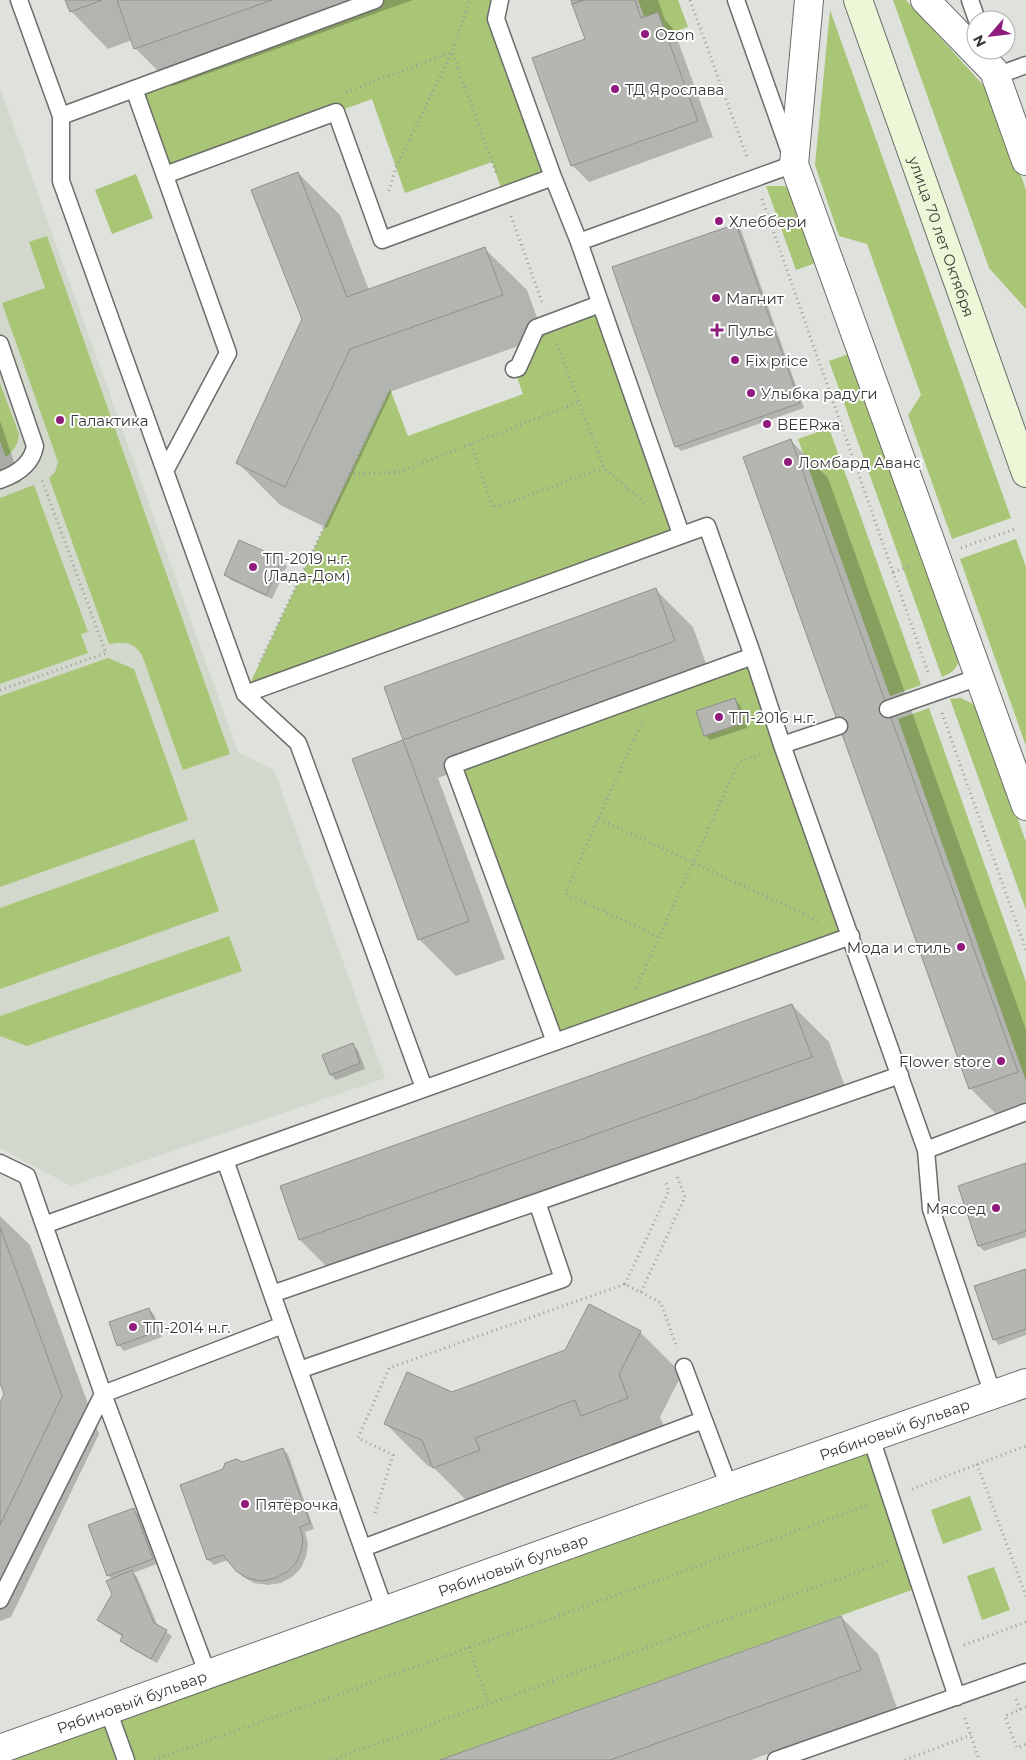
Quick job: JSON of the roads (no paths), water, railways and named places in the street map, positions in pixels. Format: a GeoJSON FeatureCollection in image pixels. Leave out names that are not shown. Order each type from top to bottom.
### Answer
{"type":"FeatureCollection","features":[{"type":"Feature","properties":{"kind":"main road","name":"улица 70 лет Октября"},"geometry":{"type":"LineString","coordinates":[[858,0],[1026,473]]}},
{"type":"Feature","properties":{"kind":"street"},"geometry":{"type":"LineString","coordinates":[[809,0],[794,164],[1026,806]]}},
{"type":"Feature","properties":{"kind":"street"},"geometry":{"type":"LineString","coordinates":[[925,0],[992,66],[1026,161]]}},
{"type":"Feature","properties":{"kind":"street","name":"Рябиновый бульвар"},"geometry":{"type":"LineString","coordinates":[[0,1749],[729,1487],[1026,1383]]}},
{"type":"Feature","properties":{"kind":"lane"},"geometry":{"type":"LineString","coordinates":[[19,0],[61,116],[62,181],[244,694],[298,743],[424,1088]]}},
{"type":"Feature","properties":{"kind":"lane"},"geometry":{"type":"LineString","coordinates":[[61,116],[375,0]]}},
{"type":"Feature","properties":{"kind":"lane"},"geometry":{"type":"LineString","coordinates":[[500,0],[496,19],[553,177],[579,242],[681,534]]}},
{"type":"Feature","properties":{"kind":"lane"},"geometry":{"type":"LineString","coordinates":[[579,242],[794,164],[736,0]]}},
{"type":"Feature","properties":{"kind":"lane"},"geometry":{"type":"LineString","coordinates":[[992,66],[1026,66]]}},
{"type":"Feature","properties":{"kind":"lane"},"geometry":{"type":"LineString","coordinates":[[134,89],[228,353],[164,471]]}},
{"type":"Feature","properties":{"kind":"lane"},"geometry":{"type":"LineString","coordinates":[[165,175],[336,112],[382,240],[553,177]]}},
{"type":"Feature","properties":{"kind":"lane"},"geometry":{"type":"LineString","coordinates":[[514,369],[518,368],[536,328],[600,304]]}},
{"type":"Feature","properties":{"kind":"lane"},"geometry":{"type":"LineString","coordinates":[[0,344],[35,446],[34,456],[24,467],[10,477],[0,480]]}},
{"type":"Feature","properties":{"kind":"lane"},"geometry":{"type":"LineString","coordinates":[[244,694],[707,526],[782,745],[926,1150],[931,1209],[993,1395]]}},
{"type":"Feature","properties":{"kind":"lane"},"geometry":{"type":"LineString","coordinates":[[555,1042],[453,765],[753,656]]}},
{"type":"Feature","properties":{"kind":"lane"},"geometry":{"type":"LineString","coordinates":[[888,709],[979,677]]}},
{"type":"Feature","properties":{"kind":"lane"},"geometry":{"type":"LineString","coordinates":[[782,745],[839,726]]}},
{"type":"Feature","properties":{"kind":"lane"},"geometry":{"type":"LineString","coordinates":[[44,1225],[851,936]]}},
{"type":"Feature","properties":{"kind":"lane"},"geometry":{"type":"LineString","coordinates":[[272,1294],[900,1075]]}},
{"type":"Feature","properties":{"kind":"lane"},"geometry":{"type":"LineString","coordinates":[[926,1150],[1026,1112]]}},
{"type":"Feature","properties":{"kind":"lane"},"geometry":{"type":"LineString","coordinates":[[225,1160],[385,1611]]}},
{"type":"Feature","properties":{"kind":"lane"},"geometry":{"type":"LineString","coordinates":[[0,1163],[27,1176],[103,1394],[208,1675]]}},
{"type":"Feature","properties":{"kind":"lane"},"geometry":{"type":"LineString","coordinates":[[299,1370],[563,1279],[537,1202]]}},
{"type":"Feature","properties":{"kind":"lane"},"geometry":{"type":"LineString","coordinates":[[0,1600],[103,1394],[283,1325]]}},
{"type":"Feature","properties":{"kind":"lane"},"geometry":{"type":"LineString","coordinates":[[684,1367],[729,1487]]}},
{"type":"Feature","properties":{"kind":"lane"},"geometry":{"type":"LineString","coordinates":[[363,1548],[704,1420]]}},
{"type":"Feature","properties":{"kind":"lane"},"geometry":{"type":"LineString","coordinates":[[870,1438],[957,1697]]}},
{"type":"Feature","properties":{"kind":"lane"},"geometry":{"type":"LineString","coordinates":[[776,1760],[800,1756],[1026,1672]]}},
{"type":"Feature","properties":{"kind":"lane"},"geometry":{"type":"LineString","coordinates":[[108,1710],[126,1760]]}},
{"type":"Feature","properties":{"kind":"place","name":"Ozon"},"geometry":{"type":"Point","coordinates":[645,34]}},
{"type":"Feature","properties":{"kind":"place","name":"ТД Ярослава"},"geometry":{"type":"Point","coordinates":[615,89]}},
{"type":"Feature","properties":{"kind":"place","name":"Хлеббери"},"geometry":{"type":"Point","coordinates":[719,221]}},
{"type":"Feature","properties":{"kind":"place","name":"Магнит"},"geometry":{"type":"Point","coordinates":[716,298]}},
{"type":"Feature","properties":{"kind":"place","name":"Пульс"},"geometry":{"type":"Point","coordinates":[717,330]}},
{"type":"Feature","properties":{"kind":"place","name":"Fix price"},"geometry":{"type":"Point","coordinates":[735,360]}},
{"type":"Feature","properties":{"kind":"place","name":"Улыбка радуги"},"geometry":{"type":"Point","coordinates":[751,393]}},
{"type":"Feature","properties":{"kind":"place","name":"Галактика"},"geometry":{"type":"Point","coordinates":[60,420]}},
{"type":"Feature","properties":{"kind":"place","name":"BEERжа"},"geometry":{"type":"Point","coordinates":[767,424]}},
{"type":"Feature","properties":{"kind":"place","name":"Ломбард Аванс"},"geometry":{"type":"Point","coordinates":[788,462]}},
{"type":"Feature","properties":{"kind":"place","name":"ТП-2019 н.г. (Лада-Дом)"},"geometry":{"type":"Point","coordinates":[253,567]}},
{"type":"Feature","properties":{"kind":"place","name":"ТП-2016 н.г."},"geometry":{"type":"Point","coordinates":[719,717]}},
{"type":"Feature","properties":{"kind":"place","name":"Мода и стиль"},"geometry":{"type":"Point","coordinates":[961,947]}},
{"type":"Feature","properties":{"kind":"place","name":"Flower store"},"geometry":{"type":"Point","coordinates":[1001,1061]}},
{"type":"Feature","properties":{"kind":"place","name":"Мясоед"},"geometry":{"type":"Point","coordinates":[996,1208]}},
{"type":"Feature","properties":{"kind":"place","name":"ТП-2014 н.г."},"geometry":{"type":"Point","coordinates":[133,1327]}},
{"type":"Feature","properties":{"kind":"place","name":"Пятёрочка"},"geometry":{"type":"Point","coordinates":[245,1504]}}]}
